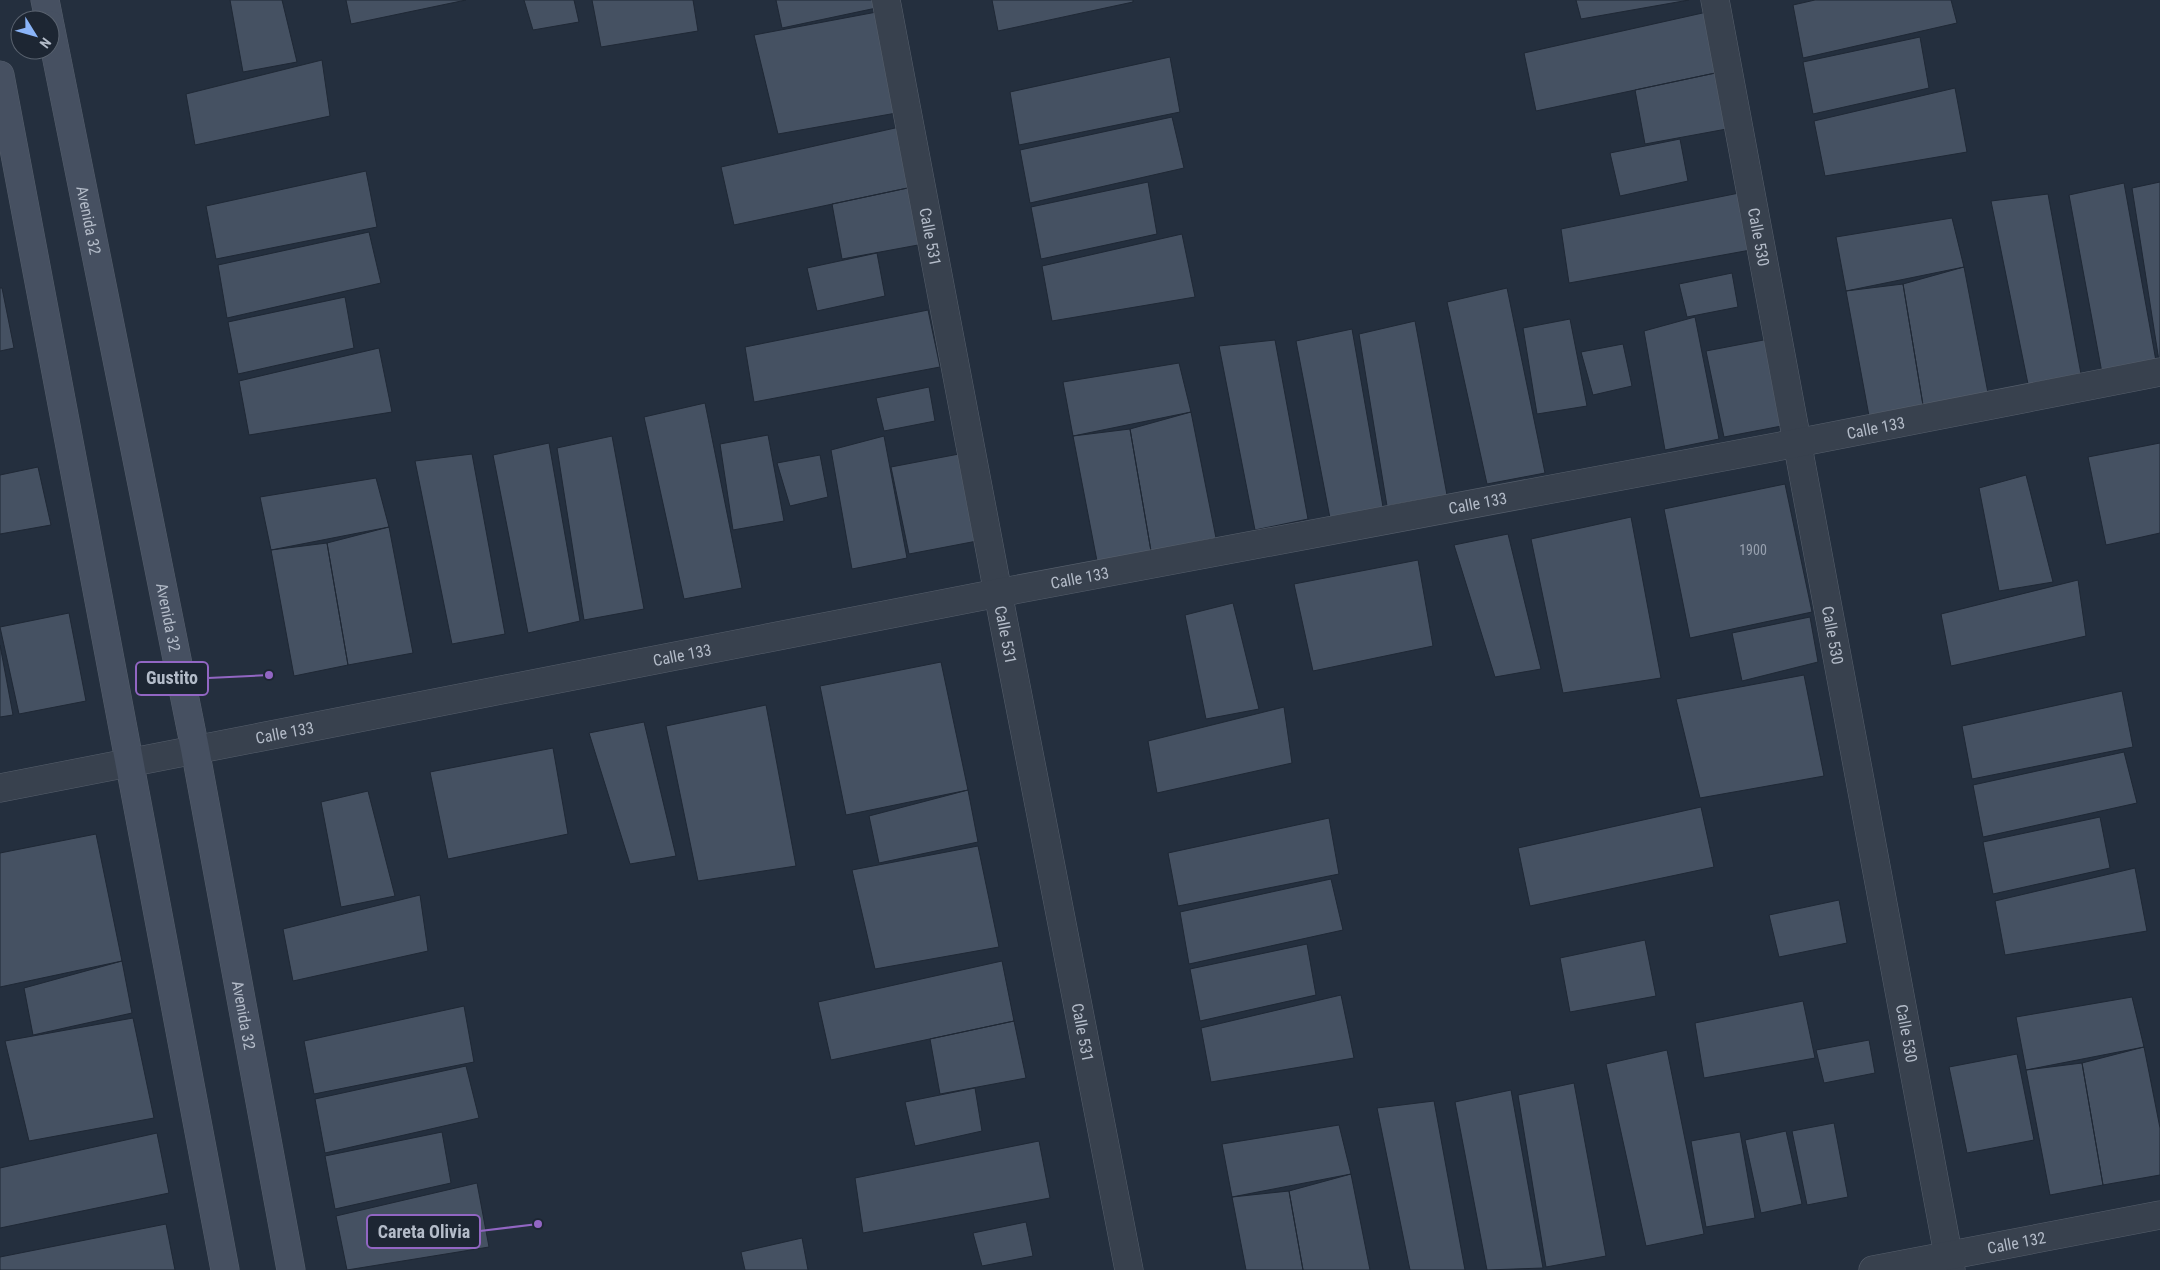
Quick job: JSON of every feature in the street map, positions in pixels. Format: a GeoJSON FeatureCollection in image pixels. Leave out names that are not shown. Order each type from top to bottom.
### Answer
{"type":"FeatureCollection","features":[{"type":"Feature","properties":{"kind":"main road","name":"Avenida 32"},"geometry":{"type":"LineString","coordinates":[[57,60],[195,749],[291,1270]]}},
{"type":"Feature","properties":{"kind":"main road"},"geometry":{"type":"LineString","coordinates":[[0,75],[225,1270]]}},
{"type":"Feature","properties":{"kind":"street","name":"Calle 531"},"geometry":{"type":"LineString","coordinates":[[886,0],[998,593],[1130,1270]]}},
{"type":"Feature","properties":{"kind":"street","name":"Calle 530"},"geometry":{"type":"LineString","coordinates":[[1715,0],[1950,1263]]}},
{"type":"Feature","properties":{"kind":"street","name":"Calle 133"},"geometry":{"type":"LineString","coordinates":[[0,788],[998,593],[1797,443],[2160,372]]}},
{"type":"Feature","properties":{"kind":"street","name":"Calle 132"},"geometry":{"type":"LineString","coordinates":[[1873,1270],[1950,1263],[2160,1215]]}},
{"type":"Feature","properties":{"kind":"building"},"geometry":{"type":"Polygon","coordinates":[[[230,0],[282,0],[297,62],[243,72],[230,0]]]}},
{"type":"Feature","properties":{"kind":"building"},"geometry":{"type":"Polygon","coordinates":[[[346,0],[466,0],[351,24],[346,0]]]}},
{"type":"Feature","properties":{"kind":"building"},"geometry":{"type":"Polygon","coordinates":[[[524,0],[574,0],[579,22],[533,30],[524,0]]]}},
{"type":"Feature","properties":{"kind":"building"},"geometry":{"type":"Polygon","coordinates":[[[592,0],[693,0],[698,31],[601,47],[592,0]]]}},
{"type":"Feature","properties":{"kind":"building"},"geometry":{"type":"Polygon","coordinates":[[[776,0],[879,0],[881,7],[782,28],[776,0]]]}},
{"type":"Feature","properties":{"kind":"building"},"geometry":{"type":"Polygon","coordinates":[[[992,0],[1133,0],[1133,2],[998,31],[992,0]]]}},
{"type":"Feature","properties":{"kind":"building"},"geometry":{"type":"Polygon","coordinates":[[[1576,0],[1689,0],[1581,19],[1576,0]]]}},
{"type":"Feature","properties":{"kind":"building"},"geometry":{"type":"Polygon","coordinates":[[[1815,0],[1951,0],[1957,23],[1803,58],[1793,5],[1815,0]]]}},
{"type":"Feature","properties":{"kind":"building"},"geometry":{"type":"Polygon","coordinates":[[[882,11],[902,112],[778,134],[754,35],[882,11]]]}},
{"type":"Feature","properties":{"kind":"building"},"geometry":{"type":"Polygon","coordinates":[[[1707,12],[1720,72],[1536,111],[1524,53],[1707,12]]]}},
{"type":"Feature","properties":{"kind":"building"},"geometry":{"type":"Polygon","coordinates":[[[1920,37],[1929,88],[1813,114],[1803,62],[1920,37]]]}},
{"type":"Feature","properties":{"kind":"building"},"geometry":{"type":"Polygon","coordinates":[[[1170,57],[1180,112],[1019,145],[1010,92],[1170,57]]]}},
{"type":"Feature","properties":{"kind":"building"},"geometry":{"type":"Polygon","coordinates":[[[322,60],[330,116],[195,145],[186,94],[322,60]]]}},
{"type":"Feature","properties":{"kind":"building"},"geometry":{"type":"Polygon","coordinates":[[[1720,72],[1732,128],[1645,144],[1635,90],[1720,72]]]}},
{"type":"Feature","properties":{"kind":"building"},"geometry":{"type":"Polygon","coordinates":[[[1955,88],[1967,152],[1825,176],[1814,121],[1955,88]]]}},
{"type":"Feature","properties":{"kind":"building"},"geometry":{"type":"Polygon","coordinates":[[[1172,117],[1184,168],[1030,203],[1020,150],[1172,117]]]}},
{"type":"Feature","properties":{"kind":"building"},"geometry":{"type":"Polygon","coordinates":[[[904,126],[917,186],[734,225],[721,167],[904,126]]]}},
{"type":"Feature","properties":{"kind":"building"},"geometry":{"type":"Polygon","coordinates":[[[1680,139],[1688,181],[1620,196],[1610,153],[1680,139]]]}},
{"type":"Feature","properties":{"kind":"building"},"geometry":{"type":"Polygon","coordinates":[[[366,171],[377,227],[216,259],[206,206],[366,171]]]}},
{"type":"Feature","properties":{"kind":"building"},"geometry":{"type":"Polygon","coordinates":[[[1148,182],[1157,234],[1041,259],[1031,207],[1148,182]]]}},
{"type":"Feature","properties":{"kind":"building"},"geometry":{"type":"Polygon","coordinates":[[[2160,182],[2160,360],[2159,361],[2132,188],[2160,182]]]}},
{"type":"Feature","properties":{"kind":"building"},"geometry":{"type":"Polygon","coordinates":[[[2124,183],[2156,361],[2102,373],[2069,195],[2124,183]]]}},
{"type":"Feature","properties":{"kind":"building"},"geometry":{"type":"Polygon","coordinates":[[[917,186],[929,243],[842,259],[832,204],[917,186]]]}},
{"type":"Feature","properties":{"kind":"building"},"geometry":{"type":"Polygon","coordinates":[[[1744,192],[1756,249],[1569,283],[1561,229],[1744,192]]]}},
{"type":"Feature","properties":{"kind":"building"},"geometry":{"type":"Polygon","coordinates":[[[2048,194],[2081,374],[2028,384],[1991,201],[2048,194]]]}},
{"type":"Feature","properties":{"kind":"building"},"geometry":{"type":"Polygon","coordinates":[[[1952,218],[1964,267],[1846,291],[1836,237],[1952,218]]]}},
{"type":"Feature","properties":{"kind":"building"},"geometry":{"type":"Polygon","coordinates":[[[369,232],[381,283],[227,318],[218,265],[369,232]]]}},
{"type":"Feature","properties":{"kind":"building"},"geometry":{"type":"Polygon","coordinates":[[[1182,234],[1195,297],[1052,321],[1042,266],[1182,234]]]}},
{"type":"Feature","properties":{"kind":"building"},"geometry":{"type":"Polygon","coordinates":[[[877,253],[885,296],[817,311],[807,268],[877,253]]]}},
{"type":"Feature","properties":{"kind":"building"},"geometry":{"type":"Polygon","coordinates":[[[1964,267],[1988,393],[1923,405],[1903,284],[1964,267]]]}},
{"type":"Feature","properties":{"kind":"building"},"geometry":{"type":"Polygon","coordinates":[[[1732,273],[1738,307],[1687,317],[1679,284],[1732,273]]]}},
{"type":"Feature","properties":{"kind":"building"},"geometry":{"type":"Polygon","coordinates":[[[1903,284],[1923,405],[1869,416],[1846,291],[1903,284]]]}},
{"type":"Feature","properties":{"kind":"building"},"geometry":{"type":"Polygon","coordinates":[[[0,288],[2,288],[14,348],[0,351],[0,288]]]}},
{"type":"Feature","properties":{"kind":"building"},"geometry":{"type":"Polygon","coordinates":[[[1507,288],[1545,473],[1487,484],[1447,302],[1507,288]]]}},
{"type":"Feature","properties":{"kind":"building"},"geometry":{"type":"Polygon","coordinates":[[[345,297],[354,348],[238,374],[228,322],[345,297]]]}},
{"type":"Feature","properties":{"kind":"building"},"geometry":{"type":"Polygon","coordinates":[[[928,310],[940,367],[754,402],[745,347],[928,310]]]}},
{"type":"Feature","properties":{"kind":"building"},"geometry":{"type":"Polygon","coordinates":[[[1695,317],[1719,439],[1665,450],[1644,331],[1695,317]]]}},
{"type":"Feature","properties":{"kind":"building"},"geometry":{"type":"Polygon","coordinates":[[[1570,319],[1587,406],[1537,414],[1523,328],[1570,319]]]}},
{"type":"Feature","properties":{"kind":"building"},"geometry":{"type":"Polygon","coordinates":[[[1415,321],[1447,495],[1387,506],[1359,334],[1415,321]]]}},
{"type":"Feature","properties":{"kind":"building"},"geometry":{"type":"Polygon","coordinates":[[[1352,329],[1383,507],[1330,518],[1296,341],[1352,329]]]}},
{"type":"Feature","properties":{"kind":"building"},"geometry":{"type":"Polygon","coordinates":[[[1774,338],[1792,424],[1724,437],[1706,351],[1774,338]]]}},
{"type":"Feature","properties":{"kind":"building"},"geometry":{"type":"Polygon","coordinates":[[[1275,340],[1308,519],[1255,530],[1219,346],[1275,340]]]}},
{"type":"Feature","properties":{"kind":"building"},"geometry":{"type":"Polygon","coordinates":[[[1623,344],[1632,386],[1593,395],[1581,352],[1623,344]]]}},
{"type":"Feature","properties":{"kind":"building"},"geometry":{"type":"Polygon","coordinates":[[[379,348],[392,412],[249,435],[239,381],[379,348]]]}},
{"type":"Feature","properties":{"kind":"building"},"geometry":{"type":"Polygon","coordinates":[[[1179,363],[1191,412],[1073,436],[1063,382],[1179,363]]]}},
{"type":"Feature","properties":{"kind":"building"},"geometry":{"type":"Polygon","coordinates":[[[929,387],[935,421],[884,431],[876,398],[929,387]]]}},
{"type":"Feature","properties":{"kind":"building"},"geometry":{"type":"Polygon","coordinates":[[[705,403],[742,588],[684,599],[644,417],[705,403]]]}},
{"type":"Feature","properties":{"kind":"building"},"geometry":{"type":"Polygon","coordinates":[[[1191,412],[1216,538],[1151,551],[1130,429],[1191,412]]]}},
{"type":"Feature","properties":{"kind":"building"},"geometry":{"type":"Polygon","coordinates":[[[1130,429],[1151,551],[1097,561],[1073,436],[1130,429]]]}},
{"type":"Feature","properties":{"kind":"building"},"geometry":{"type":"Polygon","coordinates":[[[768,435],[784,521],[733,530],[720,444],[768,435]]]}},
{"type":"Feature","properties":{"kind":"building"},"geometry":{"type":"Polygon","coordinates":[[[612,436],[644,609],[584,620],[557,448],[612,436]]]}},
{"type":"Feature","properties":{"kind":"building"},"geometry":{"type":"Polygon","coordinates":[[[884,436],[907,558],[852,569],[831,450],[884,436]]]}},
{"type":"Feature","properties":{"kind":"building"},"geometry":{"type":"Polygon","coordinates":[[[549,443],[580,621],[528,633],[493,455],[549,443]]]}},
{"type":"Feature","properties":{"kind":"building"},"geometry":{"type":"Polygon","coordinates":[[[2160,443],[2160,533],[2106,545],[2088,457],[2160,443]]]}},
{"type":"Feature","properties":{"kind":"building"},"geometry":{"type":"Polygon","coordinates":[[[472,454],[505,634],[452,644],[415,461],[472,454]]]}},
{"type":"Feature","properties":{"kind":"building"},"geometry":{"type":"Polygon","coordinates":[[[959,454],[977,541],[909,554],[891,467],[959,454]]]}},
{"type":"Feature","properties":{"kind":"building"},"geometry":{"type":"Polygon","coordinates":[[[820,455],[828,497],[790,506],[777,463],[820,455]]]}},
{"type":"Feature","properties":{"kind":"building"},"geometry":{"type":"Polygon","coordinates":[[[38,467],[51,525],[0,534],[0,475],[38,467]]]}},
{"type":"Feature","properties":{"kind":"building"},"geometry":{"type":"Polygon","coordinates":[[[2026,475],[2053,582],[1999,591],[1979,488],[2026,475]]]}},
{"type":"Feature","properties":{"kind":"building"},"geometry":{"type":"Polygon","coordinates":[[[376,478],[389,527],[271,550],[260,497],[376,478]]]}},
{"type":"Feature","properties":{"kind":"building"},"geometry":{"type":"Polygon","coordinates":[[[1785,484],[1812,612],[1690,638],[1664,509],[1785,484]]]}},
{"type":"Feature","properties":{"kind":"building"},"geometry":{"type":"Polygon","coordinates":[[[1631,517],[1661,678],[1563,693],[1531,539],[1631,517]]]}},
{"type":"Feature","properties":{"kind":"building"},"geometry":{"type":"Polygon","coordinates":[[[389,527],[413,653],[348,665],[327,543],[389,527]]]}},
{"type":"Feature","properties":{"kind":"building"},"geometry":{"type":"Polygon","coordinates":[[[1508,534],[1541,669],[1495,677],[1454,545],[1508,534]]]}},
{"type":"Feature","properties":{"kind":"building"},"geometry":{"type":"Polygon","coordinates":[[[327,543],[348,665],[294,676],[271,550],[327,543]]]}},
{"type":"Feature","properties":{"kind":"building"},"geometry":{"type":"Polygon","coordinates":[[[1418,560],[1433,646],[1313,671],[1294,584],[1418,560]]]}},
{"type":"Feature","properties":{"kind":"building"},"geometry":{"type":"Polygon","coordinates":[[[2078,580],[2086,636],[1951,666],[1941,614],[2078,580]]]}},
{"type":"Feature","properties":{"kind":"building"},"geometry":{"type":"Polygon","coordinates":[[[1233,603],[1259,709],[1206,719],[1185,615],[1233,603]]]}},
{"type":"Feature","properties":{"kind":"building"},"geometry":{"type":"Polygon","coordinates":[[[69,613],[86,701],[19,714],[0,627],[69,613]]]}},
{"type":"Feature","properties":{"kind":"building"},"geometry":{"type":"Polygon","coordinates":[[[1810,617],[1818,662],[1742,681],[1732,633],[1810,617]]]}},
{"type":"Feature","properties":{"kind":"building"},"geometry":{"type":"Polygon","coordinates":[[[0,645],[13,715],[0,717],[0,645]]]}},
{"type":"Feature","properties":{"kind":"building"},"geometry":{"type":"Polygon","coordinates":[[[941,662],[968,790],[846,815],[820,686],[941,662]]]}},
{"type":"Feature","properties":{"kind":"building"},"geometry":{"type":"Polygon","coordinates":[[[1804,675],[1824,776],[1700,798],[1676,699],[1804,675]]]}},
{"type":"Feature","properties":{"kind":"building"},"geometry":{"type":"Polygon","coordinates":[[[2122,691],[2133,747],[1972,779],[1962,726],[2122,691]]]}},
{"type":"Feature","properties":{"kind":"building"},"geometry":{"type":"Polygon","coordinates":[[[766,705],[796,866],[698,881],[666,726],[766,705]]]}},
{"type":"Feature","properties":{"kind":"building"},"geometry":{"type":"Polygon","coordinates":[[[1284,707],[1292,763],[1157,793],[1148,741],[1284,707]]]}},
{"type":"Feature","properties":{"kind":"building"},"geometry":{"type":"Polygon","coordinates":[[[644,722],[676,856],[630,864],[589,733],[644,722]]]}},
{"type":"Feature","properties":{"kind":"building"},"geometry":{"type":"Polygon","coordinates":[[[553,748],[568,834],[448,859],[430,772],[553,748]]]}},
{"type":"Feature","properties":{"kind":"building"},"geometry":{"type":"Polygon","coordinates":[[[2124,752],[2137,803],[1983,837],[1973,785],[2124,752]]]}},
{"type":"Feature","properties":{"kind":"building"},"geometry":{"type":"Polygon","coordinates":[[[968,790],[978,842],[879,863],[869,816],[968,790]]]}},
{"type":"Feature","properties":{"kind":"building"},"geometry":{"type":"Polygon","coordinates":[[[368,791],[395,896],[341,907],[321,802],[368,791]]]}},
{"type":"Feature","properties":{"kind":"building"},"geometry":{"type":"Polygon","coordinates":[[[1701,807],[1714,867],[1530,906],[1518,848],[1701,807]]]}},
{"type":"Feature","properties":{"kind":"building"},"geometry":{"type":"Polygon","coordinates":[[[2100,817],[2110,868],[1993,894],[1983,842],[2100,817]]]}},
{"type":"Feature","properties":{"kind":"building"},"geometry":{"type":"Polygon","coordinates":[[[1329,818],[1339,874],[1178,906],[1168,853],[1329,818]]]}},
{"type":"Feature","properties":{"kind":"building"},"geometry":{"type":"Polygon","coordinates":[[[96,834],[122,961],[0,987],[0,853],[96,834]]]}},
{"type":"Feature","properties":{"kind":"building"},"geometry":{"type":"Polygon","coordinates":[[[978,846],[999,947],[875,969],[852,870],[978,846]]]}},
{"type":"Feature","properties":{"kind":"building"},"geometry":{"type":"Polygon","coordinates":[[[2135,868],[2147,931],[2005,955],[1995,901],[2135,868]]]}},
{"type":"Feature","properties":{"kind":"building"},"geometry":{"type":"Polygon","coordinates":[[[1331,879],[1343,930],[1189,964],[1180,912],[1331,879]]]}},
{"type":"Feature","properties":{"kind":"building"},"geometry":{"type":"Polygon","coordinates":[[[420,895],[428,951],[293,981],[283,929],[420,895]]]}},
{"type":"Feature","properties":{"kind":"building"},"geometry":{"type":"Polygon","coordinates":[[[1839,900],[1847,943],[1779,957],[1769,915],[1839,900]]]}},
{"type":"Feature","properties":{"kind":"building"},"geometry":{"type":"Polygon","coordinates":[[[1645,940],[1656,996],[1570,1012],[1560,958],[1645,940]]]}},
{"type":"Feature","properties":{"kind":"building"},"geometry":{"type":"Polygon","coordinates":[[[1307,944],[1316,995],[1200,1021],[1190,969],[1307,944]]]}},
{"type":"Feature","properties":{"kind":"building"},"geometry":{"type":"Polygon","coordinates":[[[122,961],[132,1013],[33,1035],[24,988],[122,961]]]}},
{"type":"Feature","properties":{"kind":"building"},"geometry":{"type":"Polygon","coordinates":[[[1002,961],[1014,1021],[831,1060],[818,1002],[1002,961]]]}},
{"type":"Feature","properties":{"kind":"building"},"geometry":{"type":"Polygon","coordinates":[[[1341,995],[1354,1058],[1211,1082],[1201,1028],[1341,995]]]}},
{"type":"Feature","properties":{"kind":"building"},"geometry":{"type":"Polygon","coordinates":[[[2132,997],[2144,1047],[2026,1070],[2016,1017],[2132,997]]]}},
{"type":"Feature","properties":{"kind":"building"},"geometry":{"type":"Polygon","coordinates":[[[1803,1001],[1815,1058],[1704,1078],[1695,1023],[1803,1001]]]}},
{"type":"Feature","properties":{"kind":"building"},"geometry":{"type":"Polygon","coordinates":[[[464,1006],[474,1062],[314,1094],[304,1041],[464,1006]]]}},
{"type":"Feature","properties":{"kind":"building"},"geometry":{"type":"Polygon","coordinates":[[[133,1018],[154,1118],[29,1141],[5,1041],[133,1018]]]}},
{"type":"Feature","properties":{"kind":"building"},"geometry":{"type":"Polygon","coordinates":[[[1014,1021],[1026,1078],[940,1094],[930,1039],[1014,1021]]]}},
{"type":"Feature","properties":{"kind":"building"},"geometry":{"type":"Polygon","coordinates":[[[1869,1040],[1875,1073],[1824,1083],[1816,1050],[1869,1040]]]}},
{"type":"Feature","properties":{"kind":"building"},"geometry":{"type":"Polygon","coordinates":[[[2144,1047],[2160,1128],[2160,1175],[2103,1185],[2082,1063],[2144,1047]]]}},
{"type":"Feature","properties":{"kind":"building"},"geometry":{"type":"Polygon","coordinates":[[[1667,1050],[1704,1234],[1646,1246],[1606,1064],[1667,1050]]]}},
{"type":"Feature","properties":{"kind":"building"},"geometry":{"type":"Polygon","coordinates":[[[2017,1054],[2034,1140],[1967,1153],[1949,1067],[2017,1054]]]}},
{"type":"Feature","properties":{"kind":"building"},"geometry":{"type":"Polygon","coordinates":[[[2082,1063],[2103,1185],[2050,1195],[2026,1070],[2082,1063]]]}},
{"type":"Feature","properties":{"kind":"building"},"geometry":{"type":"Polygon","coordinates":[[[466,1066],[479,1118],[325,1153],[315,1099],[466,1066]]]}},
{"type":"Feature","properties":{"kind":"building"},"geometry":{"type":"Polygon","coordinates":[[[1574,1083],[1606,1256],[1546,1267],[1518,1095],[1574,1083]]]}},
{"type":"Feature","properties":{"kind":"building"},"geometry":{"type":"Polygon","coordinates":[[[975,1088],[982,1131],[915,1146],[905,1102],[975,1088]]]}},
{"type":"Feature","properties":{"kind":"building"},"geometry":{"type":"Polygon","coordinates":[[[1511,1090],[1543,1268],[1487,1270],[1455,1102],[1511,1090]]]}},
{"type":"Feature","properties":{"kind":"building"},"geometry":{"type":"Polygon","coordinates":[[[1434,1101],[1465,1270],[1410,1270],[1377,1108],[1434,1101]]]}},
{"type":"Feature","properties":{"kind":"building"},"geometry":{"type":"Polygon","coordinates":[[[1834,1123],[1848,1197],[1807,1205],[1792,1131],[1834,1123]]]}},
{"type":"Feature","properties":{"kind":"building"},"geometry":{"type":"Polygon","coordinates":[[[1339,1125],[1351,1174],[1232,1197],[1222,1144],[1339,1125]]]}},
{"type":"Feature","properties":{"kind":"building"},"geometry":{"type":"Polygon","coordinates":[[[1786,1131],[1802,1204],[1761,1213],[1745,1140],[1786,1131]]]}},
{"type":"Feature","properties":{"kind":"building"},"geometry":{"type":"Polygon","coordinates":[[[442,1132],[451,1183],[335,1209],[325,1156],[442,1132]]]}},
{"type":"Feature","properties":{"kind":"building"},"geometry":{"type":"Polygon","coordinates":[[[1740,1132],[1755,1218],[1706,1227],[1691,1141],[1740,1132]]]}},
{"type":"Feature","properties":{"kind":"building"},"geometry":{"type":"Polygon","coordinates":[[[157,1133],[169,1193],[0,1228],[0,1168],[157,1133]]]}},
{"type":"Feature","properties":{"kind":"building"},"geometry":{"type":"Polygon","coordinates":[[[1039,1141],[1050,1198],[863,1233],[855,1178],[1039,1141]]]}},
{"type":"Feature","properties":{"kind":"building"},"geometry":{"type":"Polygon","coordinates":[[[1351,1174],[1370,1270],[1303,1270],[1289,1191],[1351,1174]]]}},
{"type":"Feature","properties":{"kind":"building"},"geometry":{"type":"Polygon","coordinates":[[[477,1183],[489,1247],[347,1270],[336,1216],[477,1183]]]}},
{"type":"Feature","properties":{"kind":"building"},"geometry":{"type":"Polygon","coordinates":[[[1289,1191],[1303,1270],[1246,1270],[1232,1197],[1289,1191]]]}},
{"type":"Feature","properties":{"kind":"building"},"geometry":{"type":"Polygon","coordinates":[[[1026,1222],[1033,1256],[982,1266],[973,1233],[1026,1222]]]}},
{"type":"Feature","properties":{"kind":"building"},"geometry":{"type":"Polygon","coordinates":[[[166,1224],[175,1270],[0,1270],[0,1257],[166,1224]]]}},
{"type":"Feature","properties":{"kind":"building"},"geometry":{"type":"Polygon","coordinates":[[[802,1238],[808,1270],[745,1270],[741,1252],[802,1238]]]}},
{"type":"Feature","properties":{"kind":"place","name":"Gustito"},"geometry":{"type":"Point","coordinates":[269,675]}},
{"type":"Feature","properties":{"kind":"place","name":"Careta Olivia"},"geometry":{"type":"Point","coordinates":[538,1224]}}]}
